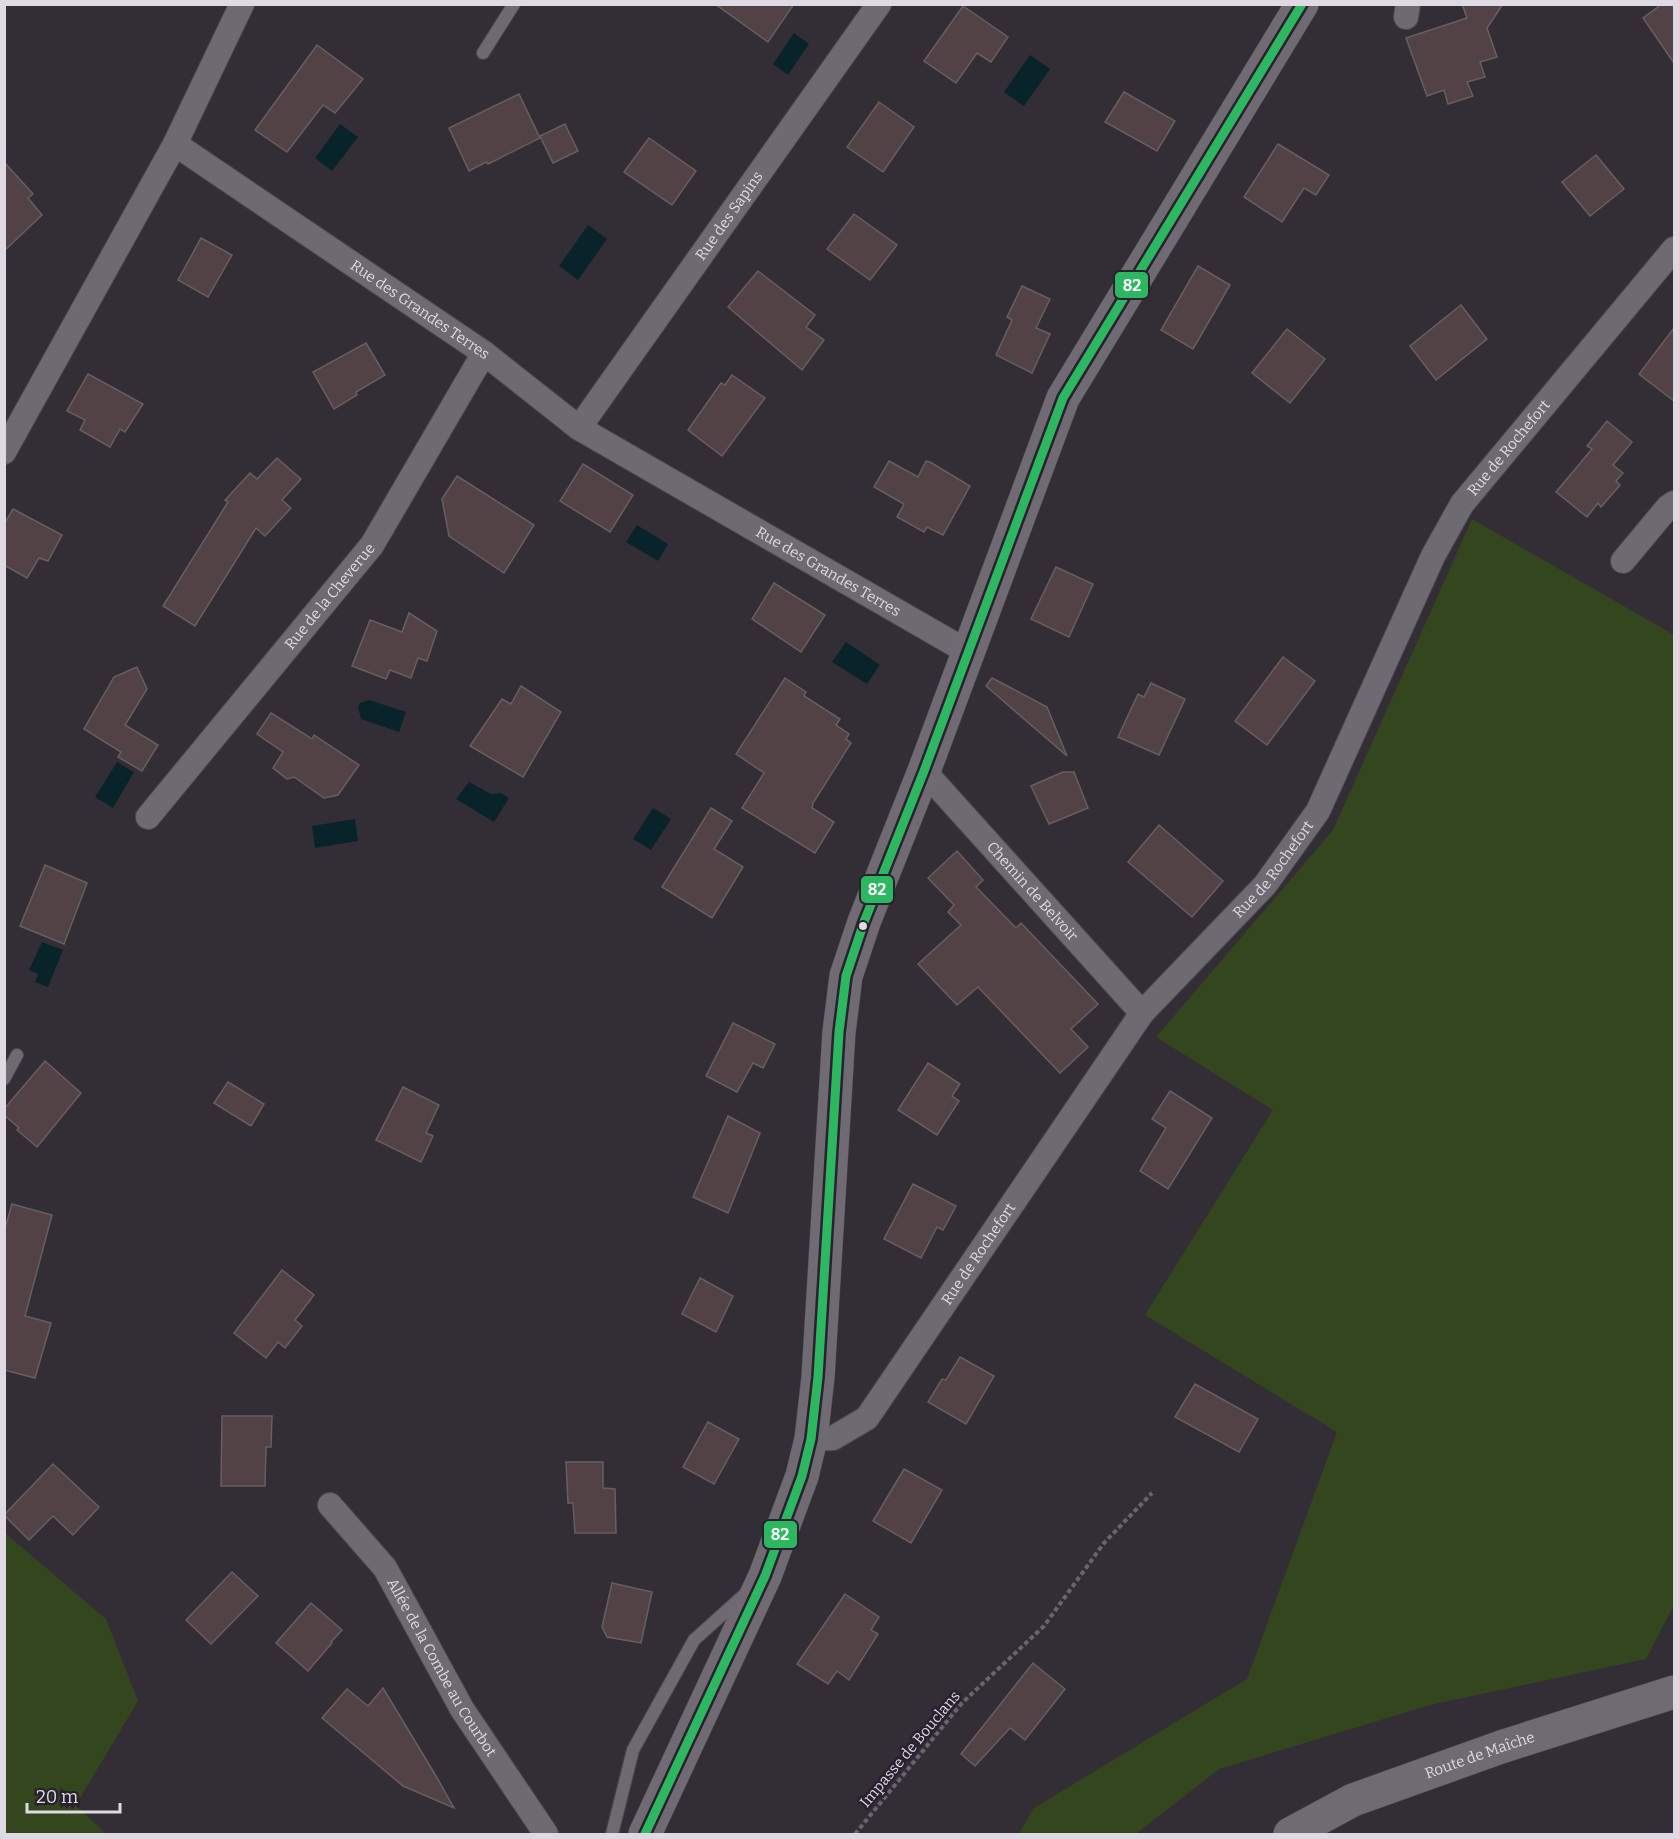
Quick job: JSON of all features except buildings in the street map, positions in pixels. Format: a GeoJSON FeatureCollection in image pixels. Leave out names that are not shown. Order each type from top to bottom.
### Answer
{"type":"FeatureCollection","features":[{"type":"Feature","properties":{"kind":"street"},"geometry":{"type":"LineString","coordinates":[[4,452],[175,144],[242,4]]}},
{"type":"Feature","properties":{"kind":"street","name":"Rue des Sapins"},"geometry":{"type":"LineString","coordinates":[[579,428],[879,4]]}},
{"type":"Feature","properties":{"kind":"street"},"geometry":{"type":"LineString","coordinates":[[645,1834],[765,1576],[802,1476],[811,1439],[818,1377],[837,1050],[846,976],[864,922],[924,771],[1063,398],[1302,4]]}},
{"type":"Feature","properties":{"kind":"street","name":"Rue des Grandes Terres"},"geometry":{"type":"LineString","coordinates":[[175,144],[484,354],[579,428],[969,652]]}},
{"type":"Feature","properties":{"kind":"street","name":"Rue de Rochefort"},"geometry":{"type":"LineString","coordinates":[[811,1439],[833,1438],[867,1418],[1142,1013],[1265,885],[1318,811],[1432,556],[1462,504],[1674,249]]}},
{"type":"Feature","properties":{"kind":"street","name":"Rue de la Cheverue"},"geometry":{"type":"LineString","coordinates":[[148,817],[372,545],[484,354]]}},
{"type":"Feature","properties":{"kind":"street"},"geometry":{"type":"LineString","coordinates":[[1623,561],[1674,502]]}},
{"type":"Feature","properties":{"kind":"street","name":"Chemin de Belvoir"},"geometry":{"type":"LineString","coordinates":[[924,771],[1142,1013]]}},
{"type":"Feature","properties":{"kind":"street","name":"Allée de la Combe au Courbot"},"geometry":{"type":"LineString","coordinates":[[330,1505],[385,1568],[462,1709],[546,1834]]}},
{"type":"Feature","properties":{"kind":"street","name":"Route de Maîche"},"geometry":{"type":"LineString","coordinates":[[1290,1834],[1353,1800],[1501,1746],[1674,1692]]}},
{"type":"Feature","properties":{"kind":"lane"},"geometry":{"type":"LineString","coordinates":[[483,53],[514,4]]}},
{"type":"Feature","properties":{"kind":"lane"},"geometry":{"type":"LineString","coordinates":[[4,1079],[17,1055]]}},
{"type":"Feature","properties":{"kind":"lane"},"geometry":{"type":"LineString","coordinates":[[612,1834],[633,1750],[694,1640],[765,1576]]}},
{"type":"Feature","properties":{"kind":"path","name":"Impasse de Bouclans"},"geometry":{"type":"LineString","coordinates":[[855,1834],[962,1703],[1044,1626],[1104,1543],[1152,1493]]}},
{"type":"Feature","properties":{"kind":"green space"},"geometry":{"type":"Polygon","coordinates":[[[1472,519],[1674,635],[1674,1605],[1646,1659],[1430,1705],[1219,1769],[1136,1834],[1019,1834],[1034,1808],[1247,1679],[1337,1432],[1145,1315],[1273,1110],[1156,1037],[1333,830],[1472,519]]]}},
{"type":"Feature","properties":{"kind":"green space"},"geometry":{"type":"Polygon","coordinates":[[[5,1533],[106,1619],[138,1701],[76,1805],[106,1834],[5,1834],[5,1533]]]}},
{"type":"Feature","properties":{"kind":"water"},"geometry":{"type":"Polygon","coordinates":[[[794,33],[809,44],[788,75],[773,64],[794,33]]]}},
{"type":"Feature","properties":{"kind":"water"},"geometry":{"type":"Polygon","coordinates":[[[1030,55],[1050,69],[1024,106],[1004,92],[1030,55]]]}},
{"type":"Feature","properties":{"kind":"water"},"geometry":{"type":"Polygon","coordinates":[[[340,124],[358,137],[332,171],[315,158],[340,124]]]}},
{"type":"Feature","properties":{"kind":"water"},"geometry":{"type":"Polygon","coordinates":[[[588,225],[607,239],[578,280],[559,266],[588,225]]]}},
{"type":"Feature","properties":{"kind":"water"},"geometry":{"type":"Polygon","coordinates":[[[637,525],[668,544],[658,561],[626,542],[637,525]]]}},
{"type":"Feature","properties":{"kind":"water"},"geometry":{"type":"Polygon","coordinates":[[[846,642],[880,665],[867,684],[832,662],[846,642]]]}},
{"type":"Feature","properties":{"kind":"water"},"geometry":{"type":"Polygon","coordinates":[[[369,700],[406,712],[399,732],[361,719],[358,707],[360,703],[369,700]]]}},
{"type":"Feature","properties":{"kind":"water"},"geometry":{"type":"Polygon","coordinates":[[[117,762],[134,772],[113,808],[95,797],[117,762]]]}},
{"type":"Feature","properties":{"kind":"water"},"geometry":{"type":"Polygon","coordinates":[[[469,782],[491,794],[501,793],[509,798],[494,822],[456,799],[469,782]]]}},
{"type":"Feature","properties":{"kind":"water"},"geometry":{"type":"Polygon","coordinates":[[[653,808],[671,819],[651,850],[633,839],[653,808]]]}},
{"type":"Feature","properties":{"kind":"water"},"geometry":{"type":"Polygon","coordinates":[[[355,819],[358,841],[315,848],[312,826],[355,819]]]}},
{"type":"Feature","properties":{"kind":"water"},"geometry":{"type":"Polygon","coordinates":[[[42,942],[63,950],[48,987],[35,982],[38,974],[29,970],[42,942]]]}},
{"type":"Feature","properties":{"kind":"transit line","name":"82"},"geometry":{"type":"LineString","coordinates":[[645,1834],[765,1576],[802,1476],[811,1439],[818,1377],[839,1032],[846,976],[864,922],[924,771],[1063,398],[1302,4]]}}]}
